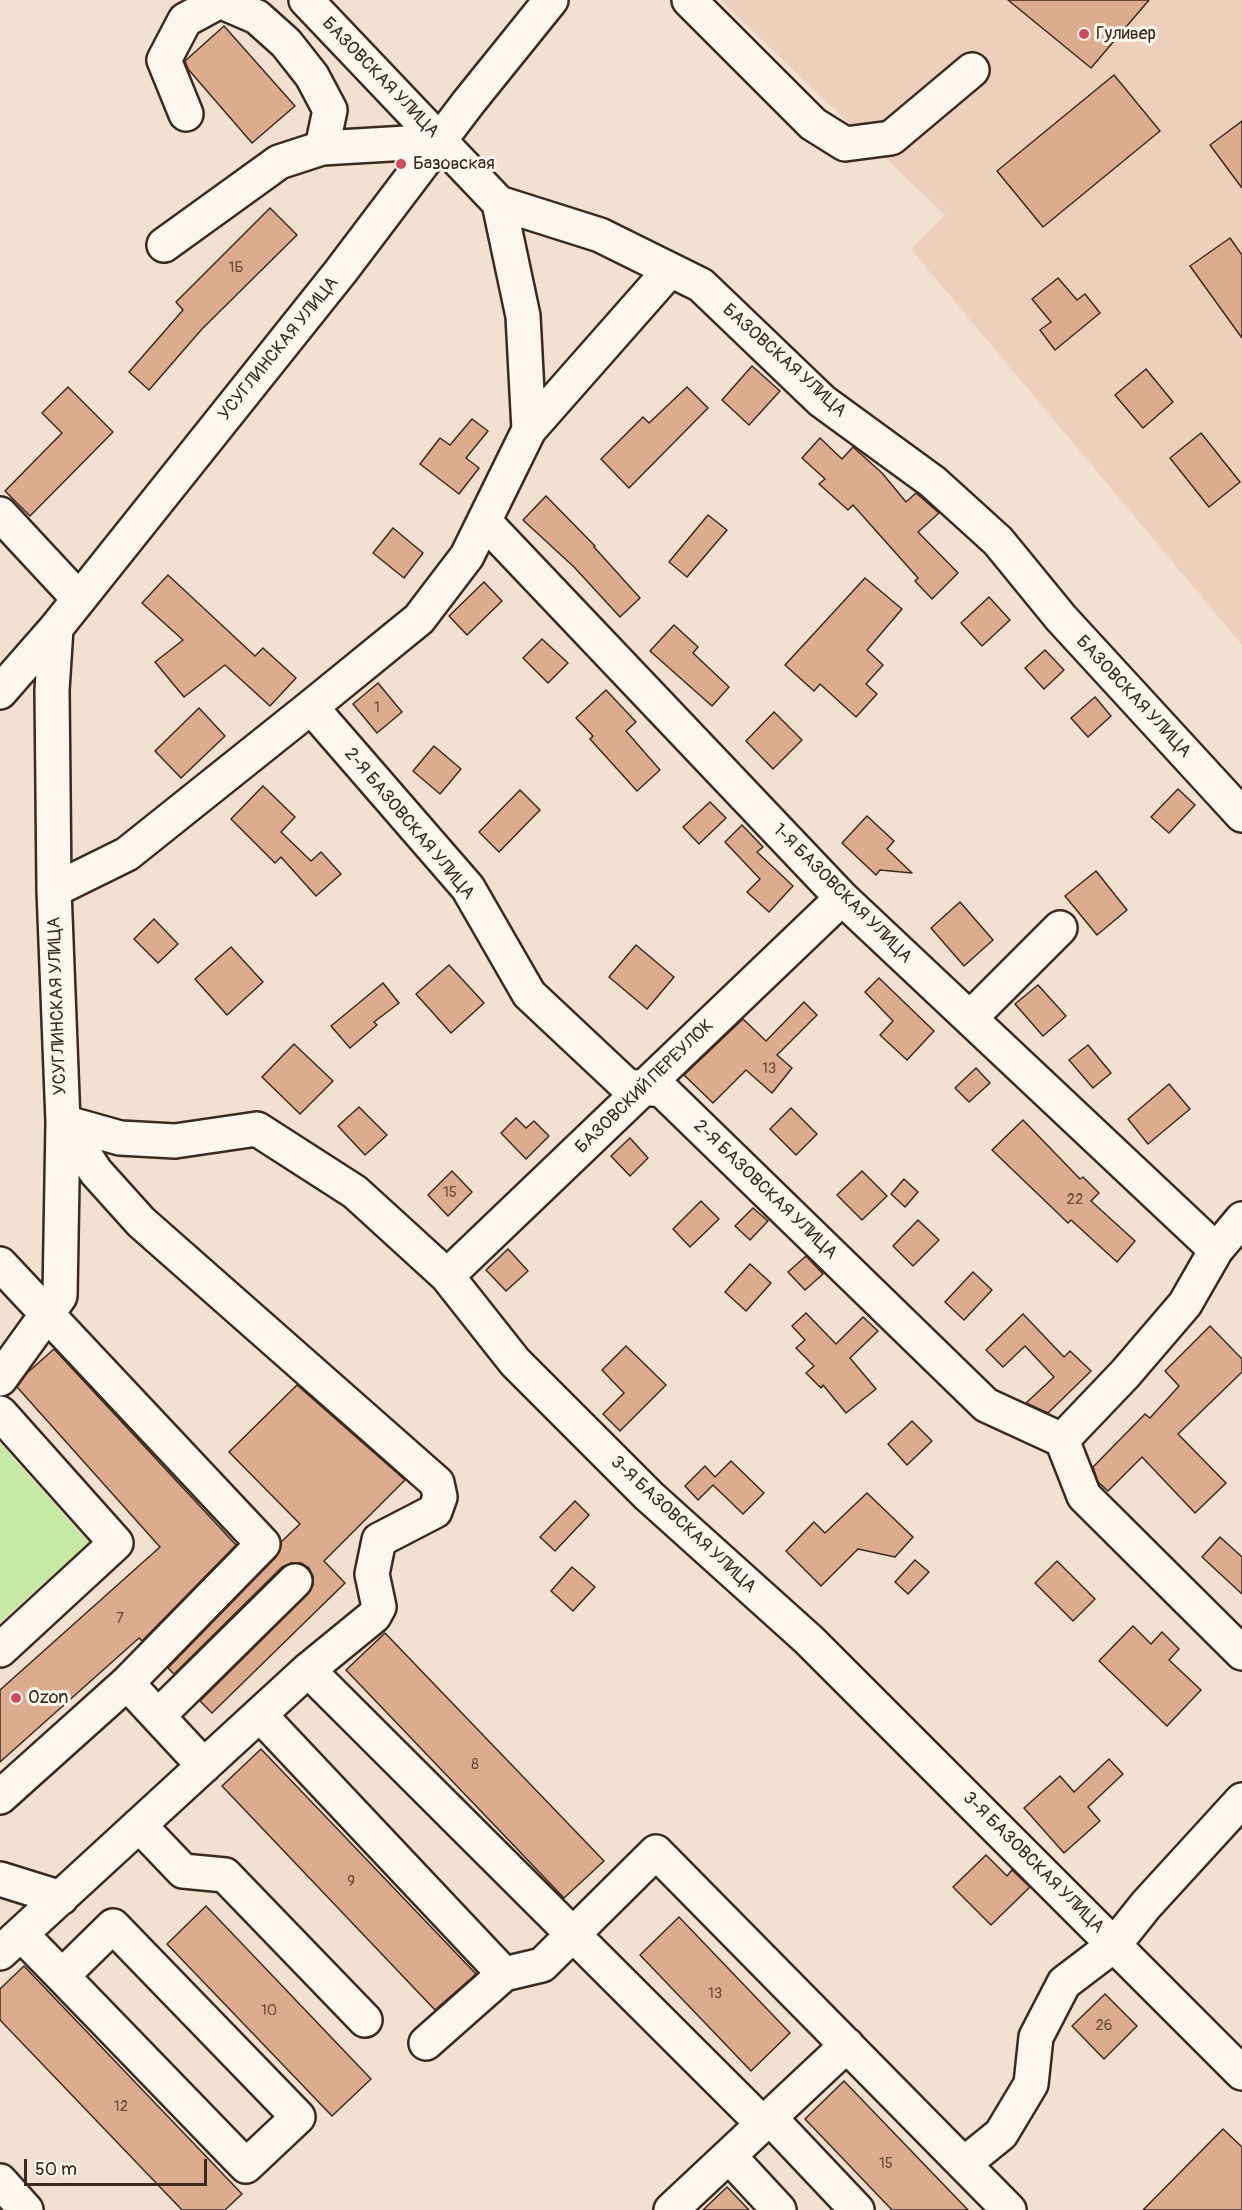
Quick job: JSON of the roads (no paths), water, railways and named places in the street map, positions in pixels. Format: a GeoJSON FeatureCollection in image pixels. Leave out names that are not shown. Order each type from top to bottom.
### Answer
{"type":"FeatureCollection","features":[{"type":"Feature","properties":{"kind":"street","name":"БАЗОВСКАЯ УЛИЦА"},"geometry":{"type":"LineString","coordinates":[[306,0],[499,203],[600,236],[701,285],[822,401],[933,482],[998,541],[1061,618],[1242,815]]}},
{"type":"Feature","properties":{"kind":"street","name":"УСУГЛИНСКАЯ УЛИЦА"},"geometry":{"type":"LineString","coordinates":[[3,682],[56,628],[341,271],[468,103],[551,0]]}},
{"type":"Feature","properties":{"kind":"street"},"geometry":{"type":"LineString","coordinates":[[689,0],[813,124],[845,144],[891,138],[972,70]]}},
{"type":"Feature","properties":{"kind":"street"},"geometry":{"type":"LineString","coordinates":[[186,114],[164,60],[185,20],[220,1],[257,17],[286,43],[312,76],[330,110],[322,148]]}},
{"type":"Feature","properties":{"kind":"street"},"geometry":{"type":"LineString","coordinates":[[164,245],[279,162],[322,148],[441,141]]}},
{"type":"Feature","properties":{"kind":"street"},"geometry":{"type":"LineString","coordinates":[[499,203],[523,316],[529,430]]}},
{"type":"Feature","properties":{"kind":"street"},"geometry":{"type":"LineString","coordinates":[[54,890],[127,854],[419,619],[467,556],[529,430],[670,270]]}},
{"type":"Feature","properties":{"kind":"street"},"geometry":{"type":"LineString","coordinates":[[0,514],[79,599]]}},
{"type":"Feature","properties":{"kind":"street","name":"1-Я БАЗОВСКАЯ УЛИЦА"},"geometry":{"type":"LineString","coordinates":[[484,522],[842,898],[1216,1250]]}},
{"type":"Feature","properties":{"kind":"street","name":"УСУГЛИНСКАЯ УЛИЦА"},"geometry":{"type":"LineString","coordinates":[[0,1379],[60,1296],[63,1122],[54,890],[52,690],[56,628]]}},
{"type":"Feature","properties":{"kind":"street","name":"2-Я БАЗОВСКАЯ УЛИЦА"},"geometry":{"type":"LineString","coordinates":[[311,707],[468,888],[529,994],[627,1086],[662,1090],[986,1405],[1062,1440]]}},
{"type":"Feature","properties":{"kind":"street","name":"БАЗОВСКИЙ ПЕРЕУЛОК"},"geometry":{"type":"LineString","coordinates":[[447,1276],[842,898]]}},
{"type":"Feature","properties":{"kind":"street"},"geometry":{"type":"LineString","coordinates":[[970,1018],[1060,928]]}},
{"type":"Feature","properties":{"kind":"street"},"geometry":{"type":"LineString","coordinates":[[62,1976],[113,1926],[298,2117],[246,2166],[62,1976],[10,1943],[308,1671],[374,1616],[379,1607],[372,1574],[379,1540],[435,1510],[440,1497],[437,1484],[141,1222],[96,1172],[63,1122]]}},
{"type":"Feature","properties":{"kind":"street","name":"3-Я БАЗОВСКАЯ УЛИЦА"},"geometry":{"type":"LineString","coordinates":[[63,1122],[120,1138],[175,1141],[257,1129],[355,1192],[447,1276],[515,1362],[640,1488],[809,1640],[1242,2073]]}},
{"type":"Feature","properties":{"kind":"street"},"geometry":{"type":"LineString","coordinates":[[1242,1219],[1216,1250],[1185,1304],[1125,1374],[1062,1440],[1084,1496],[1242,1653]]}},
{"type":"Feature","properties":{"kind":"street"},"geometry":{"type":"LineString","coordinates":[[0,1264],[263,1544],[128,1683],[0,1797]]}},
{"type":"Feature","properties":{"kind":"street"},"geometry":{"type":"LineString","coordinates":[[0,1413],[116,1543],[0,1650]]}},
{"type":"Feature","properties":{"kind":"street"},"geometry":{"type":"LineString","coordinates":[[158,1716],[295,1581]]}},
{"type":"Feature","properties":{"kind":"street"},"geometry":{"type":"LineString","coordinates":[[308,1671],[573,1935],[857,2210]]}},
{"type":"Feature","properties":{"kind":"street"},"geometry":{"type":"LineString","coordinates":[[128,1683],[204,1766]]}},
{"type":"Feature","properties":{"kind":"street"},"geometry":{"type":"LineString","coordinates":[[260,1715],[504,1974]]}},
{"type":"Feature","properties":{"kind":"street"},"geometry":{"type":"LineString","coordinates":[[964,2164],[1001,2134],[1031,2084],[1036,2037],[1064,1983],[1114,1945],[1146,1905],[1242,1800]]}},
{"type":"Feature","properties":{"kind":"street"},"geometry":{"type":"LineString","coordinates":[[1212,1835],[1242,1820]]}},
{"type":"Feature","properties":{"kind":"street"},"geometry":{"type":"LineString","coordinates":[[140,1825],[183,1871],[225,1875],[365,2020]]}},
{"type":"Feature","properties":{"kind":"street"},"geometry":{"type":"LineString","coordinates":[[426,2043],[504,1974],[542,1965],[656,1852],[1009,2210]]}},
{"type":"Feature","properties":{"kind":"street"},"geometry":{"type":"LineString","coordinates":[[0,1879],[61,1898]]}},
{"type":"Feature","properties":{"kind":"street"},"geometry":{"type":"LineString","coordinates":[[671,2210],[847,2045]]}},
{"type":"Feature","properties":{"kind":"street"},"geometry":{"type":"LineString","coordinates":[[729,2156],[779,2210]]}},
{"type":"Feature","properties":{"kind":"street"},"geometry":{"type":"LineString","coordinates":[[0,2181],[26,2210]]}},
{"type":"Feature","properties":{"kind":"place","name":"Гуливер"},"geometry":{"type":"Point","coordinates":[1084,34]}},
{"type":"Feature","properties":{"kind":"place","name":"Базовская"},"geometry":{"type":"Point","coordinates":[401,164]}},
{"type":"Feature","properties":{"kind":"place","name":"Ozon"},"geometry":{"type":"Point","coordinates":[16,1698]}}]}
